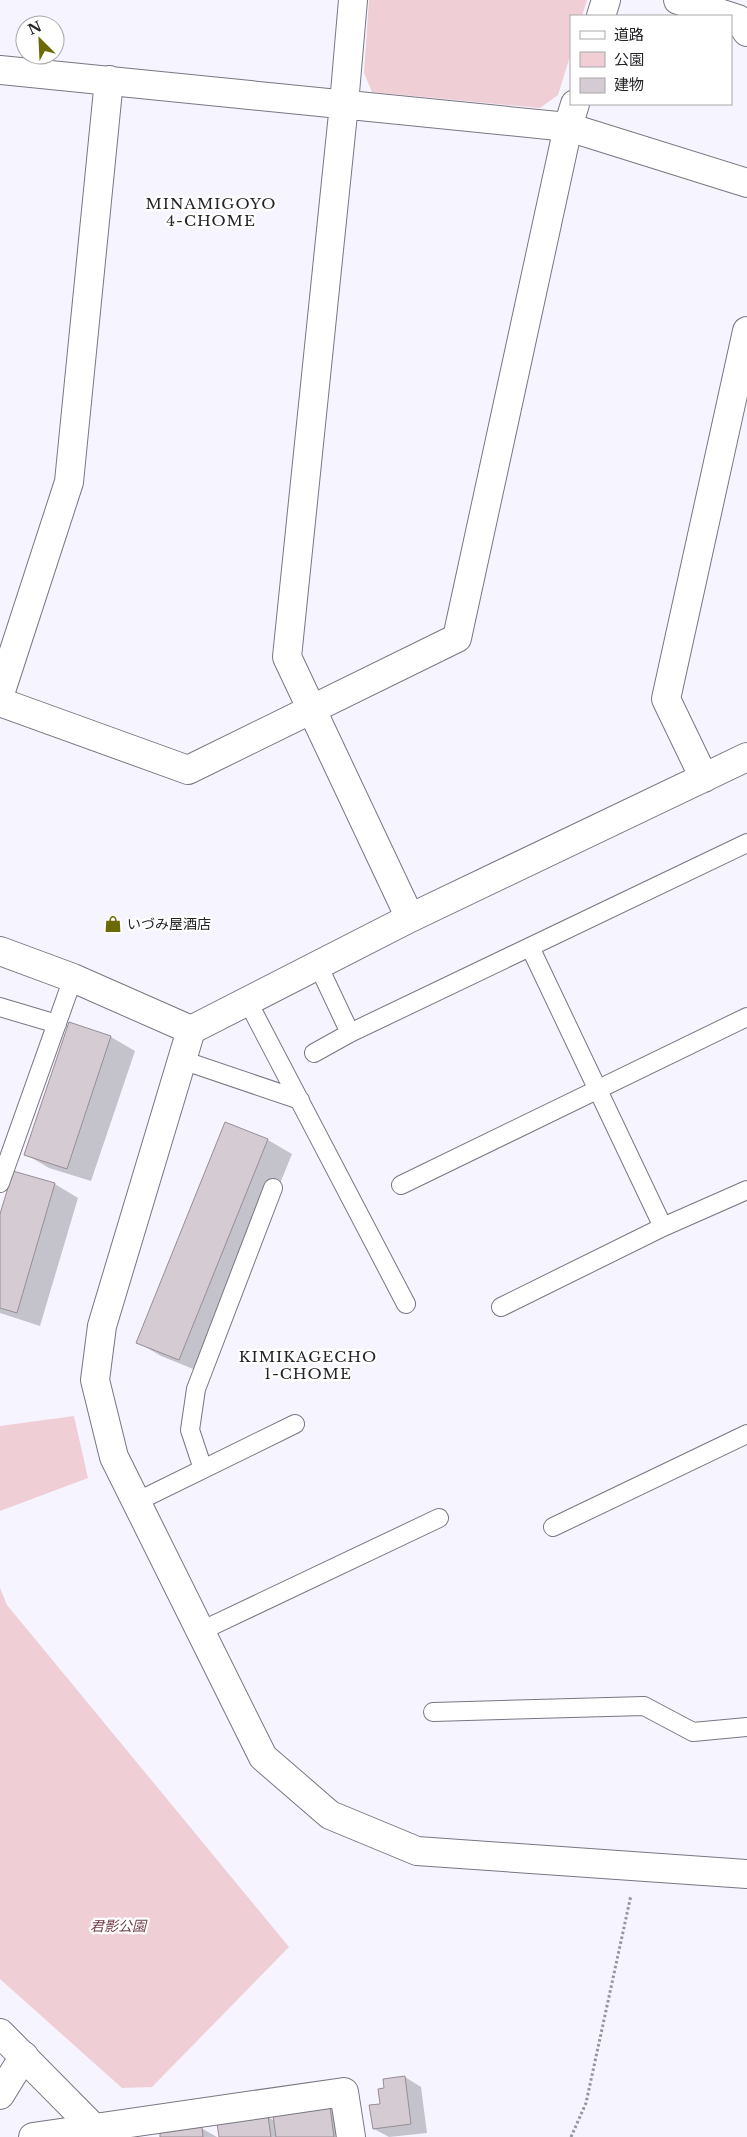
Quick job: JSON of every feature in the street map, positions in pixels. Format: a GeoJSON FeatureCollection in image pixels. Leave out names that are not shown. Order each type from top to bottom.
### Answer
{"type":"FeatureCollection","features":[{"type":"Feature","properties":{"kind":"street"},"geometry":{"type":"LineString","coordinates":[[353,0],[287,656],[410,918]]}},
{"type":"Feature","properties":{"kind":"street"},"geometry":{"type":"LineString","coordinates":[[601,15],[606,0]]}},
{"type":"Feature","properties":{"kind":"street"},"geometry":{"type":"LineString","coordinates":[[678,0],[725,15]]}},
{"type":"Feature","properties":{"kind":"street"},"geometry":{"type":"LineString","coordinates":[[732,17],[738,19],[747,32]]}},
{"type":"Feature","properties":{"kind":"street"},"geometry":{"type":"LineString","coordinates":[[0,70],[344,104],[571,115],[747,183]]}},
{"type":"Feature","properties":{"kind":"street"},"geometry":{"type":"LineString","coordinates":[[0,694],[69,482],[109,80]]}},
{"type":"Feature","properties":{"kind":"street"},"geometry":{"type":"LineString","coordinates":[[0,702],[188,770],[457,638],[571,115]]}},
{"type":"Feature","properties":{"kind":"street"},"geometry":{"type":"LineString","coordinates":[[704,778],[666,699],[747,331]]}},
{"type":"Feature","properties":{"kind":"street"},"geometry":{"type":"LineString","coordinates":[[747,757],[410,918],[191,1030],[102,1326],[95,1380],[114,1457],[263,1757],[330,1814],[416,1851],[747,1874]]}},
{"type":"Feature","properties":{"kind":"street"},"geometry":{"type":"LineString","coordinates":[[0,951],[73,978],[191,1030]]}},
{"type":"Feature","properties":{"kind":"street"},"geometry":{"type":"LineString","coordinates":[[0,2033],[94,2128]]}},
{"type":"Feature","properties":{"kind":"street"},"geometry":{"type":"LineString","coordinates":[[0,2094],[24,2056]]}},
{"type":"Feature","properties":{"kind":"street"},"geometry":{"type":"LineString","coordinates":[[33,2137],[344,2092],[351,2137]]}},
{"type":"Feature","properties":{"kind":"lane"},"geometry":{"type":"LineString","coordinates":[[314,1053],[350,1033],[747,843]]}},
{"type":"Feature","properties":{"kind":"lane"},"geometry":{"type":"LineString","coordinates":[[530,947],[663,1227]]}},
{"type":"Feature","properties":{"kind":"lane"},"geometry":{"type":"LineString","coordinates":[[318,966],[350,1033]]}},
{"type":"Feature","properties":{"kind":"lane"},"geometry":{"type":"LineString","coordinates":[[0,1183],[73,978]]}},
{"type":"Feature","properties":{"kind":"lane"},"geometry":{"type":"LineString","coordinates":[[248,1002],[406,1304]]}},
{"type":"Feature","properties":{"kind":"lane"},"geometry":{"type":"LineString","coordinates":[[0,1007],[57,1024]]}},
{"type":"Feature","properties":{"kind":"lane"},"geometry":{"type":"LineString","coordinates":[[401,1185],[747,1017]]}},
{"type":"Feature","properties":{"kind":"lane"},"geometry":{"type":"LineString","coordinates":[[182,1060],[300,1100]]}},
{"type":"Feature","properties":{"kind":"lane"},"geometry":{"type":"LineString","coordinates":[[203,1469],[190,1430],[196,1389],[272,1188]]}},
{"type":"Feature","properties":{"kind":"lane"},"geometry":{"type":"LineString","coordinates":[[501,1306],[663,1227],[747,1190]]}},
{"type":"Feature","properties":{"kind":"lane"},"geometry":{"type":"LineString","coordinates":[[136,1502],[295,1424]]}},
{"type":"Feature","properties":{"kind":"lane"},"geometry":{"type":"LineString","coordinates":[[553,1527],[747,1434]]}},
{"type":"Feature","properties":{"kind":"lane"},"geometry":{"type":"LineString","coordinates":[[200,1631],[440,1518]]}},
{"type":"Feature","properties":{"kind":"lane"},"geometry":{"type":"LineString","coordinates":[[433,1712],[644,1706],[693,1732],[747,1727]]}},
{"type":"Feature","properties":{"kind":"path"},"geometry":{"type":"LineString","coordinates":[[571,2137],[586,2103],[637,1867]]}},
{"type":"Feature","properties":{"kind":"green space"},"geometry":{"type":"Polygon","coordinates":[[[369,0],[587,0],[582,15],[570,15],[570,56],[558,95],[540,108],[372,92],[364,73],[369,0]]]}},
{"type":"Feature","properties":{"kind":"green space"},"geometry":{"type":"Polygon","coordinates":[[[74,1416],[88,1478],[0,1511],[0,1426],[74,1416]]]}},
{"type":"Feature","properties":{"kind":"green space","name":"君影公園"},"geometry":{"type":"Polygon","coordinates":[[[0,1588],[7,1605],[289,1947],[152,2087],[122,2088],[0,1979],[0,1588]]]}},
{"type":"Feature","properties":{"kind":"building"},"geometry":{"type":"Polygon","coordinates":[[[69,1022],[111,1036],[67,1169],[24,1155],[69,1022]]]}},
{"type":"Feature","properties":{"kind":"building"},"geometry":{"type":"Polygon","coordinates":[[[225,1122],[268,1139],[179,1360],[136,1343],[225,1122]]]}},
{"type":"Feature","properties":{"kind":"building"},"geometry":{"type":"Polygon","coordinates":[[[13,1171],[55,1183],[17,1313],[0,1308],[0,1214],[13,1171]]]}},
{"type":"Feature","properties":{"kind":"building"},"geometry":{"type":"Polygon","coordinates":[[[405,2076],[411,2124],[373,2129],[369,2105],[380,2104],[378,2089],[384,2088],[383,2079],[405,2076]]]}},
{"type":"Feature","properties":{"kind":"building"},"geometry":{"type":"Polygon","coordinates":[[[330,2107],[334,2137],[276,2137],[273,2115],[330,2107]]]}},
{"type":"Feature","properties":{"kind":"building"},"geometry":{"type":"Polygon","coordinates":[[[268,2116],[271,2137],[219,2137],[217,2123],[268,2116]]]}},
{"type":"Feature","properties":{"kind":"building"},"geometry":{"type":"Polygon","coordinates":[[[202,2127],[203,2137],[160,2137],[160,2133],[202,2127]]]}},
{"type":"Feature","properties":{"kind":"place","name":"いづみ屋酒店"},"geometry":{"type":"Point","coordinates":[113,924]}},
{"type":"Feature","properties":{"kind":"district","name":"MINAMIGOYO 4-CHOME"},"geometry":{"type":"Point","coordinates":[211,212]}},
{"type":"Feature","properties":{"kind":"district","name":"KIMIKAGECHO 1-CHOME"},"geometry":{"type":"Point","coordinates":[308,1366]}}]}
